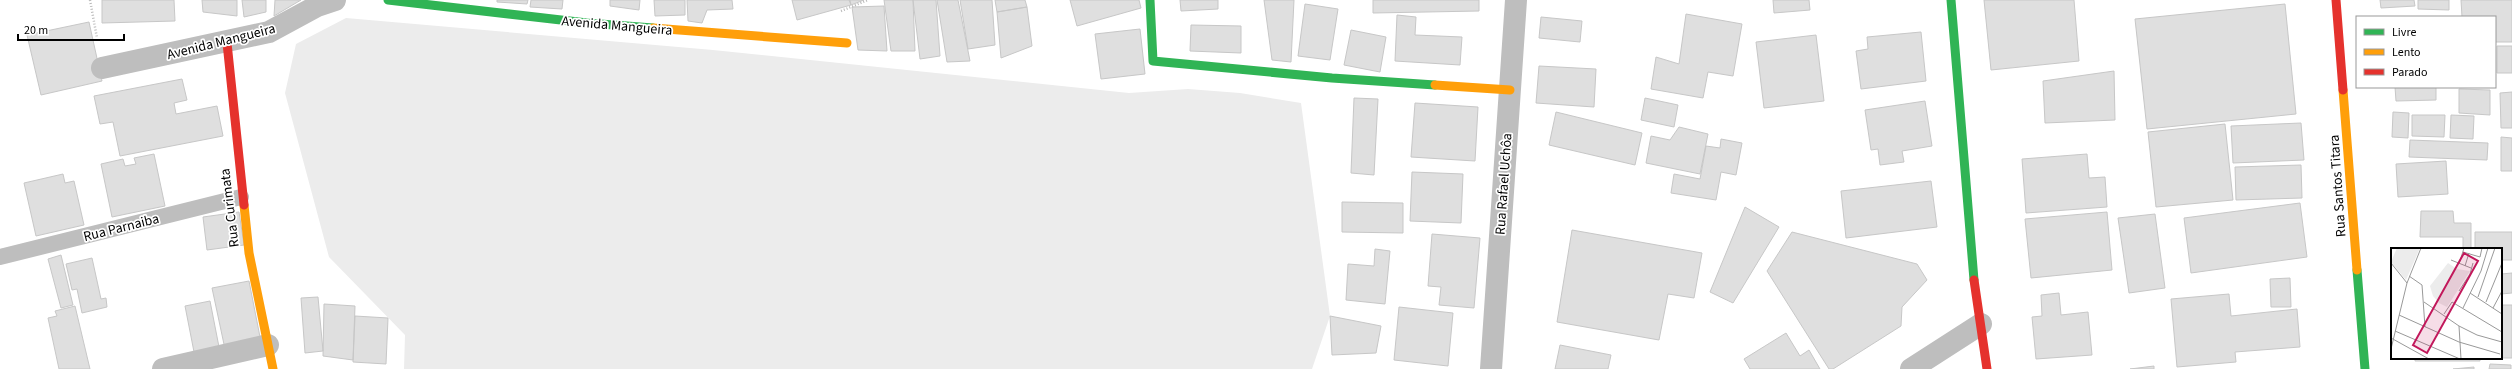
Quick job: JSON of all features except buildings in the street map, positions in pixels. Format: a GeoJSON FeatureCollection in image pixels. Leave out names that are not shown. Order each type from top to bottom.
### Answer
{"type":"FeatureCollection","features":[{"type":"Feature","properties":{"kind":"street","name":"Avenida Mangueira"},"geometry":{"type":"LineString","coordinates":[[102,68],[227,43],[269,32],[317,6],[335,0]]}},
{"type":"Feature","properties":{"kind":"street","name":"Avenida Mangueira"},"geometry":{"type":"LineString","coordinates":[[388,0],[588,23],[847,43]]}},
{"type":"Feature","properties":{"kind":"street"},"geometry":{"type":"LineString","coordinates":[[1150,0],[1153,61],[1332,78],[1510,90]]}},
{"type":"Feature","properties":{"kind":"street","name":"Rua Rafael Uchôa"},"geometry":{"type":"LineString","coordinates":[[1491,369],[1516,0]]}},
{"type":"Feature","properties":{"kind":"street"},"geometry":{"type":"LineString","coordinates":[[1951,0],[1975,286],[1988,369]]}},
{"type":"Feature","properties":{"kind":"street","name":"Rua Santos Titara"},"geometry":{"type":"LineString","coordinates":[[2336,0],[2365,369]]}},
{"type":"Feature","properties":{"kind":"street","name":"Rua Curimata"},"geometry":{"type":"LineString","coordinates":[[227,43],[241,197],[249,253],[273,369]]}},
{"type":"Feature","properties":{"kind":"street"},"geometry":{"type":"LineString","coordinates":[[1911,369],[1981,324]]}},
{"type":"Feature","properties":{"kind":"street"},"geometry":{"type":"LineString","coordinates":[[163,369],[268,345]]}},
{"type":"Feature","properties":{"kind":"lane","name":"Rua Parnaiba"},"geometry":{"type":"LineString","coordinates":[[0,257],[241,197]]}},
{"type":"Feature","properties":{"kind":"path"},"geometry":{"type":"LineString","coordinates":[[90,0],[102,68]]}},
{"type":"Feature","properties":{"kind":"shaded area"},"geometry":{"type":"Polygon","coordinates":[[[346,18],[713,50],[1129,93],[1188,89],[1240,93],[1301,103],[1330,316],[1312,369],[404,369],[405,335],[329,257],[285,93],[296,44],[346,18]]]}},
{"type":"Feature","properties":{"kind":"traffic: fast"},"geometry":{"type":"LineString","coordinates":[[388,0],[587,23],[653,28]]}},
{"type":"Feature","properties":{"kind":"traffic: fast"},"geometry":{"type":"LineString","coordinates":[[1150,0],[1153,61],[1332,78],[1435,85]]}},
{"type":"Feature","properties":{"kind":"traffic: fast"},"geometry":{"type":"LineString","coordinates":[[1951,0],[1974,280]]}},
{"type":"Feature","properties":{"kind":"traffic: fast"},"geometry":{"type":"LineString","coordinates":[[2357,270],[2365,369]]}},
{"type":"Feature","properties":{"kind":"traffic: slow"},"geometry":{"type":"LineString","coordinates":[[653,28],[847,43]]}},
{"type":"Feature","properties":{"kind":"traffic: slow"},"geometry":{"type":"LineString","coordinates":[[1435,85],[1510,90]]}},
{"type":"Feature","properties":{"kind":"traffic: slow"},"geometry":{"type":"LineString","coordinates":[[2343,90],[2357,270]]}},
{"type":"Feature","properties":{"kind":"traffic: slow"},"geometry":{"type":"LineString","coordinates":[[244,205],[249,253],[273,369]]}},
{"type":"Feature","properties":{"kind":"traffic: jam"},"geometry":{"type":"LineString","coordinates":[[2336,0],[2343,90]]}},
{"type":"Feature","properties":{"kind":"traffic: jam"},"geometry":{"type":"LineString","coordinates":[[227,43],[244,205]]}},
{"type":"Feature","properties":{"kind":"traffic: jam"},"geometry":{"type":"LineString","coordinates":[[1974,280],[1987,369]]}}]}
